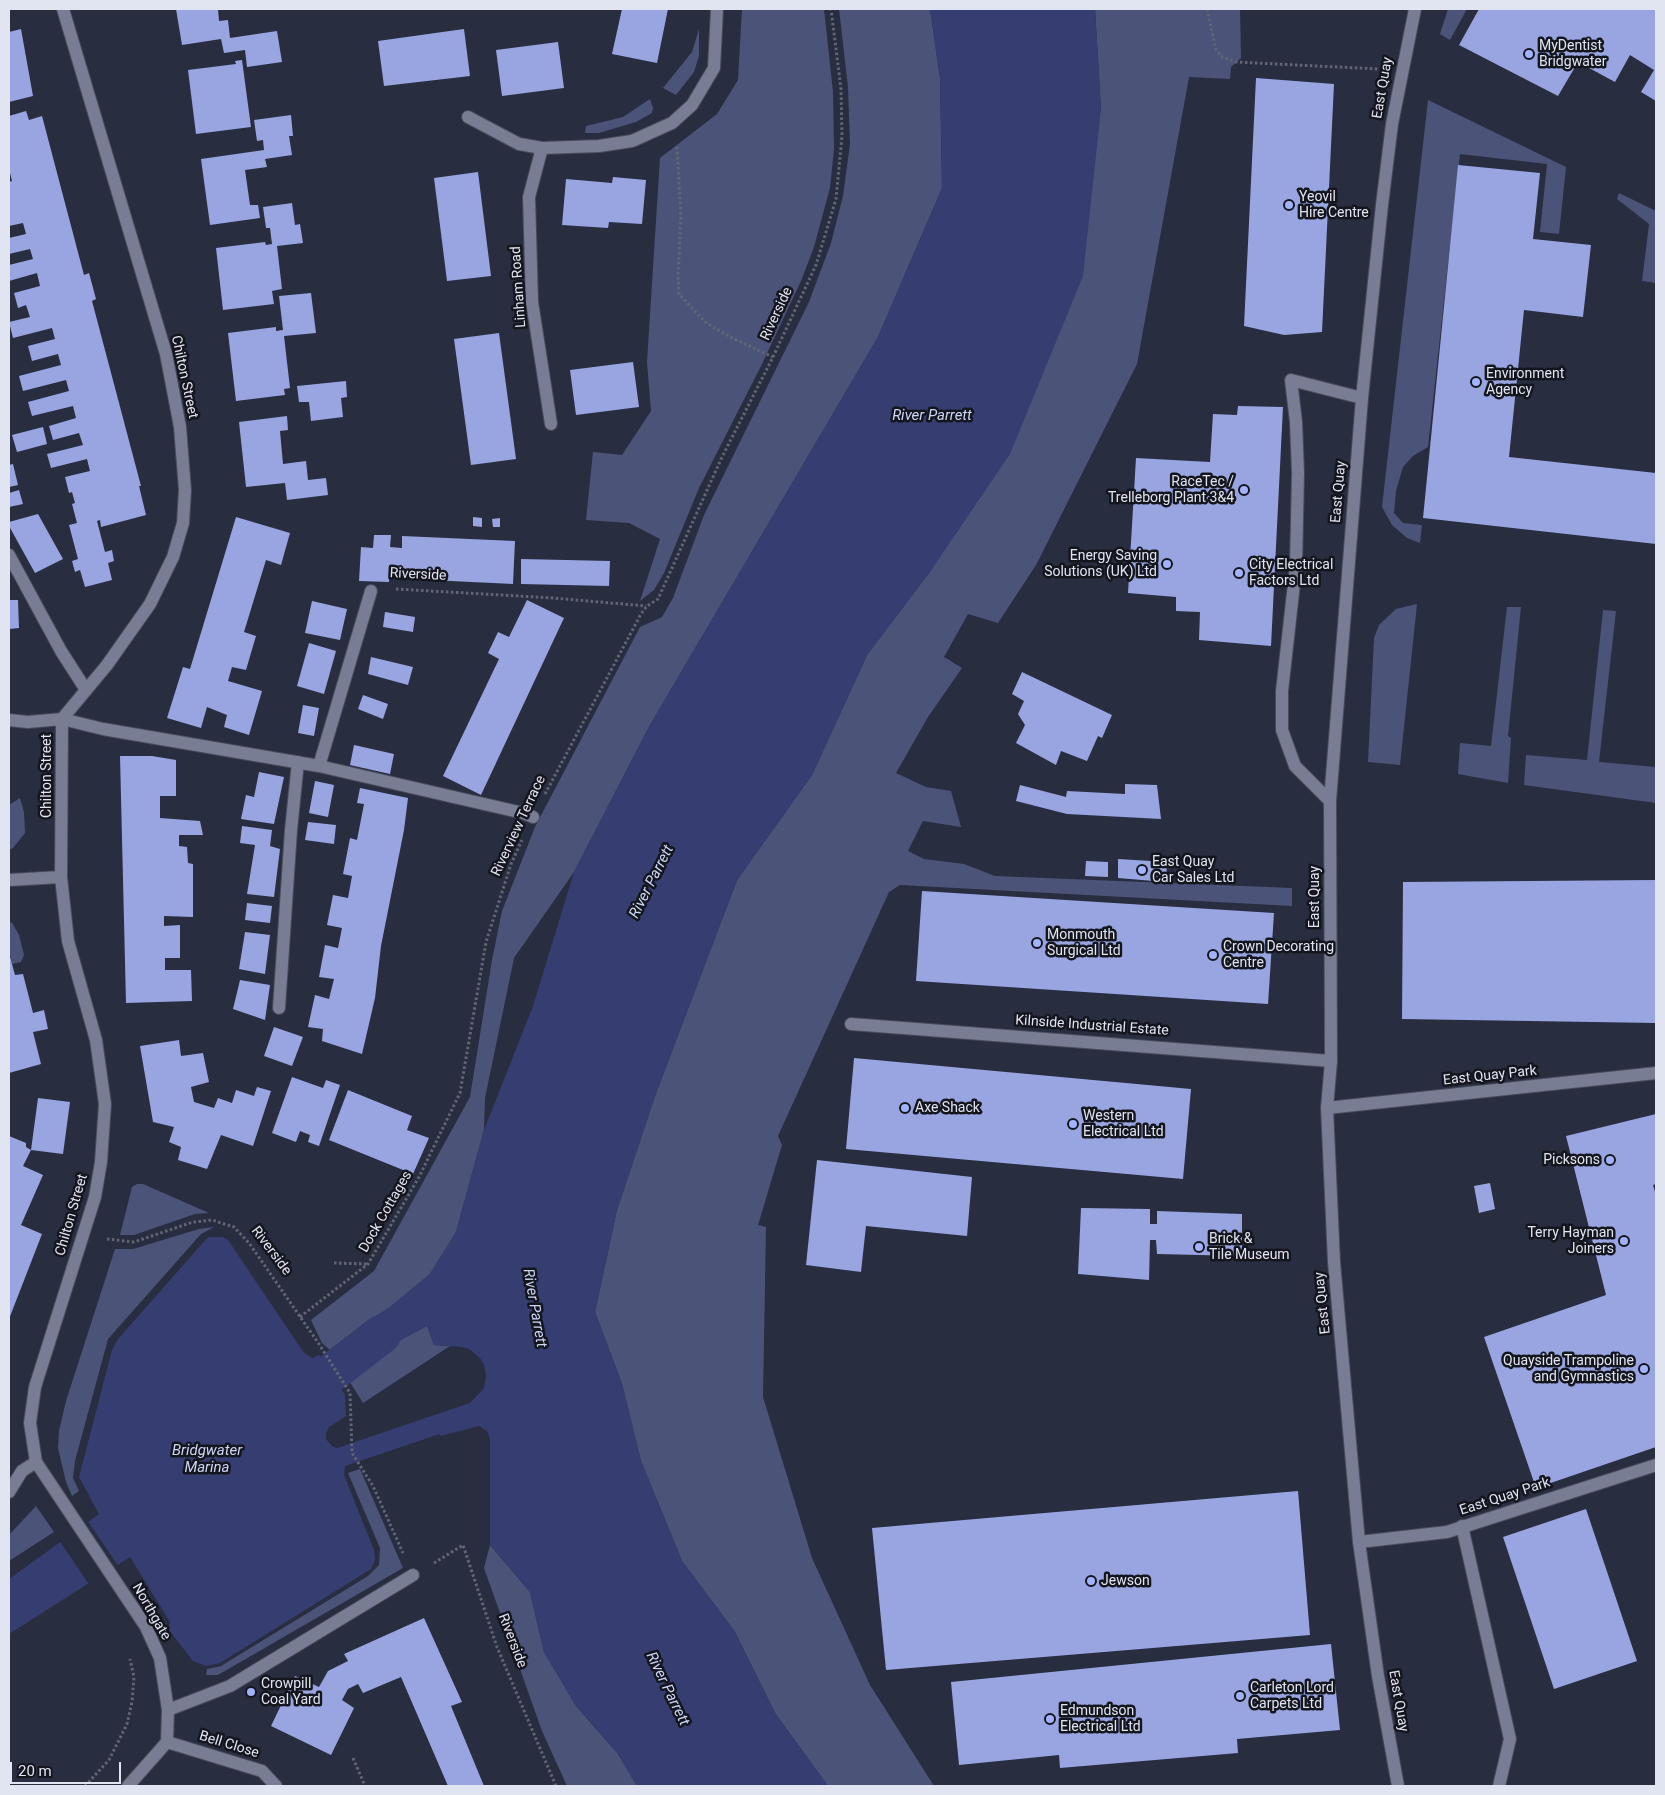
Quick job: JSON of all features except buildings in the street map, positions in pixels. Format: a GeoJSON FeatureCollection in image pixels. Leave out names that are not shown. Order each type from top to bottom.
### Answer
{"type":"FeatureCollection","features":[{"type":"Feature","properties":{"kind":"street","name":"Chilton Street"},"geometry":{"type":"LineString","coordinates":[[63,9],[166,354],[180,427],[185,490],[183,524],[169,565],[150,604],[107,665],[62,718],[61,877],[68,941],[96,1040],[104,1104],[101,1162],[95,1197],[35,1387],[30,1423],[36,1462],[69,1512]]}},
{"type":"Feature","properties":{"kind":"street"},"geometry":{"type":"LineString","coordinates":[[468,117],[519,144],[542,148],[599,146],[632,141],[672,123],[692,105],[714,68],[717,9]]}},
{"type":"Feature","properties":{"kind":"street","name":"East Quay"},"geometry":{"type":"LineString","coordinates":[[1398,1786],[1378,1676],[1359,1542],[1334,1262],[1327,1108],[1331,1061],[1330,801],[1362,398],[1382,206],[1400,74],[1415,9]]}},
{"type":"Feature","properties":{"kind":"street","name":"Linham Road"},"geometry":{"type":"LineString","coordinates":[[542,148],[529,197],[532,293],[551,424]]}},
{"type":"Feature","properties":{"kind":"street"},"geometry":{"type":"LineString","coordinates":[[1330,801],[1295,766],[1282,730],[1282,691],[1296,566],[1298,473],[1296,422],[1291,380],[1362,398]]}},
{"type":"Feature","properties":{"kind":"street"},"geometry":{"type":"LineString","coordinates":[[9,555],[61,651],[86,690]]}},
{"type":"Feature","properties":{"kind":"street"},"geometry":{"type":"LineString","coordinates":[[319,766],[371,591]]}},
{"type":"Feature","properties":{"kind":"street"},"geometry":{"type":"LineString","coordinates":[[9,720],[28,722],[62,718],[103,729],[319,766],[523,813],[533,817]]}},
{"type":"Feature","properties":{"kind":"street"},"geometry":{"type":"LineString","coordinates":[[279,1008],[291,830],[298,762]]}},
{"type":"Feature","properties":{"kind":"street"},"geometry":{"type":"LineString","coordinates":[[9,880],[61,877]]}},
{"type":"Feature","properties":{"kind":"street","name":"Kilnside Industrial Estate"},"geometry":{"type":"LineString","coordinates":[[851,1024],[1331,1061]]}},
{"type":"Feature","properties":{"kind":"street","name":"East Quay Park"},"geometry":{"type":"LineString","coordinates":[[1327,1108],[1656,1073]]}},
{"type":"Feature","properties":{"kind":"street"},"geometry":{"type":"LineString","coordinates":[[9,1492],[22,1471],[36,1462]]}},
{"type":"Feature","properties":{"kind":"street","name":"East Quay Park"},"geometry":{"type":"LineString","coordinates":[[1359,1542],[1447,1532],[1656,1464]]}},
{"type":"Feature","properties":{"kind":"street","name":"Northgate"},"geometry":{"type":"LineString","coordinates":[[69,1512],[146,1628],[160,1658],[168,1710],[167,1742]]}},
{"type":"Feature","properties":{"kind":"street"},"geometry":{"type":"LineString","coordinates":[[1462,1526],[1510,1739],[1499,1786]]}},
{"type":"Feature","properties":{"kind":"street"},"geometry":{"type":"LineString","coordinates":[[168,1710],[230,1686],[413,1575]]}},
{"type":"Feature","properties":{"kind":"street"},"geometry":{"type":"LineString","coordinates":[[128,1786],[167,1742]]}},
{"type":"Feature","properties":{"kind":"street","name":"Bell Close"},"geometry":{"type":"LineString","coordinates":[[167,1742],[262,1771],[276,1786]]}},
{"type":"Feature","properties":{"kind":"path","name":"Riverside"},"geometry":{"type":"LineString","coordinates":[[641,614],[647,606],[658,599],[722,457],[773,357],[816,265],[836,199],[842,136],[841,89],[831,9]]}},
{"type":"Feature","properties":{"kind":"path"},"geometry":{"type":"LineString","coordinates":[[1207,9],[1216,50],[1222,57],[1236,62],[1374,68],[1400,74]]}},
{"type":"Feature","properties":{"kind":"path"},"geometry":{"type":"LineString","coordinates":[[672,123],[677,145],[680,176],[681,236],[678,276],[680,294],[688,306],[705,322],[734,339],[773,357]]}},
{"type":"Feature","properties":{"kind":"path","name":"Riverside"},"geometry":{"type":"LineString","coordinates":[[371,591],[382,588],[647,606]]}},
{"type":"Feature","properties":{"kind":"path","name":"Riverview Terrace"},"geometry":{"type":"LineString","coordinates":[[460,1093],[486,942],[511,864],[533,817],[641,614]]}},
{"type":"Feature","properties":{"kind":"path","name":"Dock Cottages"},"geometry":{"type":"LineString","coordinates":[[300,1317],[368,1264],[419,1177],[460,1093]]}},
{"type":"Feature","properties":{"kind":"path","name":"Riverside"},"geometry":{"type":"LineString","coordinates":[[120,1242],[134,1242],[193,1222],[212,1220],[234,1227],[249,1243],[319,1344],[350,1393],[352,1453],[373,1486],[413,1575],[463,1545],[496,1647],[556,1786]]}},
{"type":"Feature","properties":{"kind":"path"},"geometry":{"type":"LineString","coordinates":[[334,1262],[368,1264]]}},
{"type":"Feature","properties":{"kind":"path"},"geometry":{"type":"LineString","coordinates":[[85,1786],[109,1760],[128,1724],[134,1678],[129,1654]]}},
{"type":"Feature","properties":{"kind":"path"},"geometry":{"type":"LineString","coordinates":[[353,1758],[365,1786]]}},
{"type":"Feature","properties":{"kind":"shaded area"},"geometry":{"type":"Polygon","coordinates":[[[742,9],[824,9],[833,92],[834,149],[830,188],[814,247],[801,281],[762,364],[699,488],[664,573],[654,590],[640,601],[660,539],[629,523],[586,520],[593,452],[622,455],[651,411],[647,362],[660,158],[717,114],[738,80],[742,9]]]}},
{"type":"Feature","properties":{"kind":"shaded area"},"geometry":{"type":"Polygon","coordinates":[[[839,9],[930,9],[940,78],[942,188],[878,337],[650,725],[574,872],[514,958],[485,1098],[484,1130],[456,1232],[430,1274],[389,1308],[362,1325],[330,1350],[322,1343],[311,1320],[374,1271],[470,1097],[492,960],[502,911],[535,827],[640,627],[662,617],[673,598],[704,515],[809,302],[831,243],[843,196],[850,144],[848,87],[839,9]]]}},
{"type":"Feature","properties":{"kind":"shaded area"},"geometry":{"type":"Polygon","coordinates":[[[1095,9],[1240,9],[1241,58],[1231,67],[1230,79],[1189,77],[1137,364],[1036,565],[998,623],[968,614],[944,657],[962,668],[928,717],[896,773],[926,787],[951,791],[961,827],[923,821],[908,851],[924,859],[964,864],[995,876],[1292,888],[1292,906],[900,885],[889,892],[778,1136],[782,1145],[758,1225],[766,1227],[763,1397],[812,1558],[870,1685],[934,1786],[828,1786],[775,1713],[735,1632],[682,1561],[641,1461],[622,1384],[595,1312],[617,1210],[655,1096],[737,880],[812,775],[867,655],[932,569],[1101,109],[1095,9]]]}},
{"type":"Feature","properties":{"kind":"shaded area"},"geometry":{"type":"Polygon","coordinates":[[[1448,9],[1467,9],[1450,40],[1440,34],[1448,9]]]}},
{"type":"Feature","properties":{"kind":"shaded area"},"geometry":{"type":"Polygon","coordinates":[[[699,29],[699,56],[694,72],[676,95],[663,88],[692,52],[699,29]]]}},
{"type":"Feature","properties":{"kind":"shaded area"},"geometry":{"type":"Polygon","coordinates":[[[650,99],[653,108],[652,113],[636,122],[599,133],[585,133],[586,126],[623,117],[650,99]]]}},
{"type":"Feature","properties":{"kind":"shaded area"},"geometry":{"type":"Polygon","coordinates":[[[1428,100],[1566,167],[1559,234],[1540,232],[1547,164],[1460,154],[1428,447],[1413,456],[1403,467],[1396,491],[1394,513],[1403,523],[1422,525],[1420,543],[1407,538],[1392,525],[1382,507],[1428,100]]]}},
{"type":"Feature","properties":{"kind":"shaded area"},"geometry":{"type":"Polygon","coordinates":[[[1619,193],[1656,211],[1656,283],[1642,281],[1649,224],[1617,199],[1619,193]]]}},
{"type":"Feature","properties":{"kind":"shaded area"},"geometry":{"type":"Polygon","coordinates":[[[1417,604],[1400,765],[1368,762],[1374,638],[1379,625],[1396,609],[1417,604]]]}},
{"type":"Feature","properties":{"kind":"shaded area"},"geometry":{"type":"Polygon","coordinates":[[[1507,607],[1521,607],[1508,736],[1511,738],[1508,783],[1458,774],[1460,743],[1491,746],[1507,607]]]}},
{"type":"Feature","properties":{"kind":"shaded area"},"geometry":{"type":"Polygon","coordinates":[[[1603,610],[1616,611],[1599,762],[1656,767],[1656,803],[1524,785],[1526,755],[1587,760],[1603,610]]]}},
{"type":"Feature","properties":{"kind":"shaded area"},"geometry":{"type":"Polygon","coordinates":[[[20,798],[24,812],[25,833],[13,848],[9,850],[9,805],[20,798]]]}},
{"type":"Feature","properties":{"kind":"shaded area"},"geometry":{"type":"Polygon","coordinates":[[[9,922],[12,923],[19,935],[24,955],[21,962],[12,964],[9,950],[9,922]]]}},
{"type":"Feature","properties":{"kind":"shaded area"},"geometry":{"type":"Polygon","coordinates":[[[137,1184],[143,1184],[209,1213],[195,1214],[134,1235],[120,1235],[132,1187],[137,1184]]]}},
{"type":"Feature","properties":{"kind":"shaded area"},"geometry":{"type":"Polygon","coordinates":[[[214,1227],[201,1234],[108,1339],[75,1461],[73,1478],[79,1491],[72,1496],[66,1482],[58,1448],[59,1431],[66,1401],[115,1249],[133,1249],[199,1229],[214,1227]]]}},
{"type":"Feature","properties":{"kind":"shaded area"},"geometry":{"type":"Polygon","coordinates":[[[427,1326],[434,1345],[450,1346],[363,1403],[348,1379],[385,1348],[427,1326]]]}},
{"type":"Feature","properties":{"kind":"shaded area"},"geometry":{"type":"Polygon","coordinates":[[[360,1469],[403,1568],[218,1675],[206,1675],[207,1669],[221,1666],[368,1576],[379,1565],[380,1548],[348,1473],[360,1469]]]}},
{"type":"Feature","properties":{"kind":"shaded area"},"geometry":{"type":"Polygon","coordinates":[[[36,1506],[54,1532],[9,1561],[9,1535],[36,1506]]]}},
{"type":"Feature","properties":{"kind":"shaded area"},"geometry":{"type":"Polygon","coordinates":[[[490,1545],[530,1592],[544,1652],[576,1706],[618,1754],[637,1786],[567,1786],[542,1731],[484,1568],[490,1545]]]}},
{"type":"Feature","properties":{"kind":"water","name":"River Parrett"},"geometry":{"type":"Polygon","coordinates":[[[930,9],[1095,9],[1101,109],[1083,276],[1010,454],[932,569],[867,655],[812,775],[737,880],[655,1096],[617,1210],[595,1312],[622,1384],[641,1461],[682,1561],[735,1632],[775,1713],[828,1786],[637,1786],[618,1754],[576,1706],[544,1652],[530,1592],[490,1545],[490,1439],[487,1431],[479,1426],[441,1436],[440,1434],[345,1466],[344,1475],[374,1550],[375,1560],[371,1569],[220,1663],[206,1666],[193,1661],[168,1629],[170,1622],[130,1557],[9,1634],[9,1579],[99,1514],[79,1477],[112,1350],[118,1339],[208,1237],[223,1237],[228,1240],[304,1353],[312,1358],[319,1355],[345,1395],[346,1416],[329,1427],[326,1433],[326,1439],[332,1446],[337,1448],[470,1403],[484,1388],[486,1376],[484,1365],[480,1358],[469,1349],[462,1347],[434,1345],[427,1326],[385,1348],[348,1379],[330,1350],[362,1325],[389,1308],[430,1274],[456,1232],[484,1130],[533,1006],[574,872],[650,725],[878,337],[942,188],[940,78],[930,9]]]}},
{"type":"Feature","properties":{"kind":"pier"},"geometry":{"type":"Polygon","coordinates":[[[87,1520],[119,1567],[90,1586],[59,1540],[87,1520]]]}},
{"type":"Feature","properties":{"kind":"waterway"},"geometry":{"type":"LineString","coordinates":[[302,1417],[321,1381],[382,1334]]}},
{"type":"Feature","properties":{"kind":"place","name":"MyDentist Bridgwater"},"geometry":{"type":"Point","coordinates":[1529,54]}},
{"type":"Feature","properties":{"kind":"place","name":"Yeovil Hire Centre"},"geometry":{"type":"Point","coordinates":[1289,205]}},
{"type":"Feature","properties":{"kind":"place","name":"Environment Agency"},"geometry":{"type":"Point","coordinates":[1476,382]}},
{"type":"Feature","properties":{"kind":"place","name":"RaceTec / Trelleborg Plant 3&4"},"geometry":{"type":"Point","coordinates":[1244,490]}},
{"type":"Feature","properties":{"kind":"place","name":"Energy Saving Solutions (UK) Ltd"},"geometry":{"type":"Point","coordinates":[1167,564]}},
{"type":"Feature","properties":{"kind":"place","name":"City Electrical Factors Ltd"},"geometry":{"type":"Point","coordinates":[1239,573]}},
{"type":"Feature","properties":{"kind":"place","name":"East Quay Car Sales Ltd"},"geometry":{"type":"Point","coordinates":[1142,870]}},
{"type":"Feature","properties":{"kind":"place","name":"Monmouth Surgical Ltd"},"geometry":{"type":"Point","coordinates":[1037,943]}},
{"type":"Feature","properties":{"kind":"place","name":"Crown Decorating Centre"},"geometry":{"type":"Point","coordinates":[1213,955]}},
{"type":"Feature","properties":{"kind":"place","name":"Axe Shack"},"geometry":{"type":"Point","coordinates":[905,1108]}},
{"type":"Feature","properties":{"kind":"place","name":"Western Electrical Ltd"},"geometry":{"type":"Point","coordinates":[1073,1124]}},
{"type":"Feature","properties":{"kind":"place","name":"Picksons"},"geometry":{"type":"Point","coordinates":[1610,1160]}},
{"type":"Feature","properties":{"kind":"place","name":"Terry Hayman Joiners"},"geometry":{"type":"Point","coordinates":[1624,1241]}},
{"type":"Feature","properties":{"kind":"place","name":"Brick & Tile Museum"},"geometry":{"type":"Point","coordinates":[1199,1247]}},
{"type":"Feature","properties":{"kind":"place","name":"Quayside Trampoline and Gymnastics"},"geometry":{"type":"Point","coordinates":[1644,1369]}},
{"type":"Feature","properties":{"kind":"place","name":"Jewson"},"geometry":{"type":"Point","coordinates":[1091,1581]}},
{"type":"Feature","properties":{"kind":"place","name":"Crowpill Coal Yard"},"geometry":{"type":"Point","coordinates":[251,1692]}},
{"type":"Feature","properties":{"kind":"place","name":"Carleton Lord Carpets Ltd"},"geometry":{"type":"Point","coordinates":[1240,1696]}},
{"type":"Feature","properties":{"kind":"place","name":"Edmundson Electrical Ltd"},"geometry":{"type":"Point","coordinates":[1050,1719]}},
{"type":"Feature","properties":{"kind":"water label","name":"Bridgwater Marina"},"geometry":{"type":"Point","coordinates":[207,1460]}}]}
